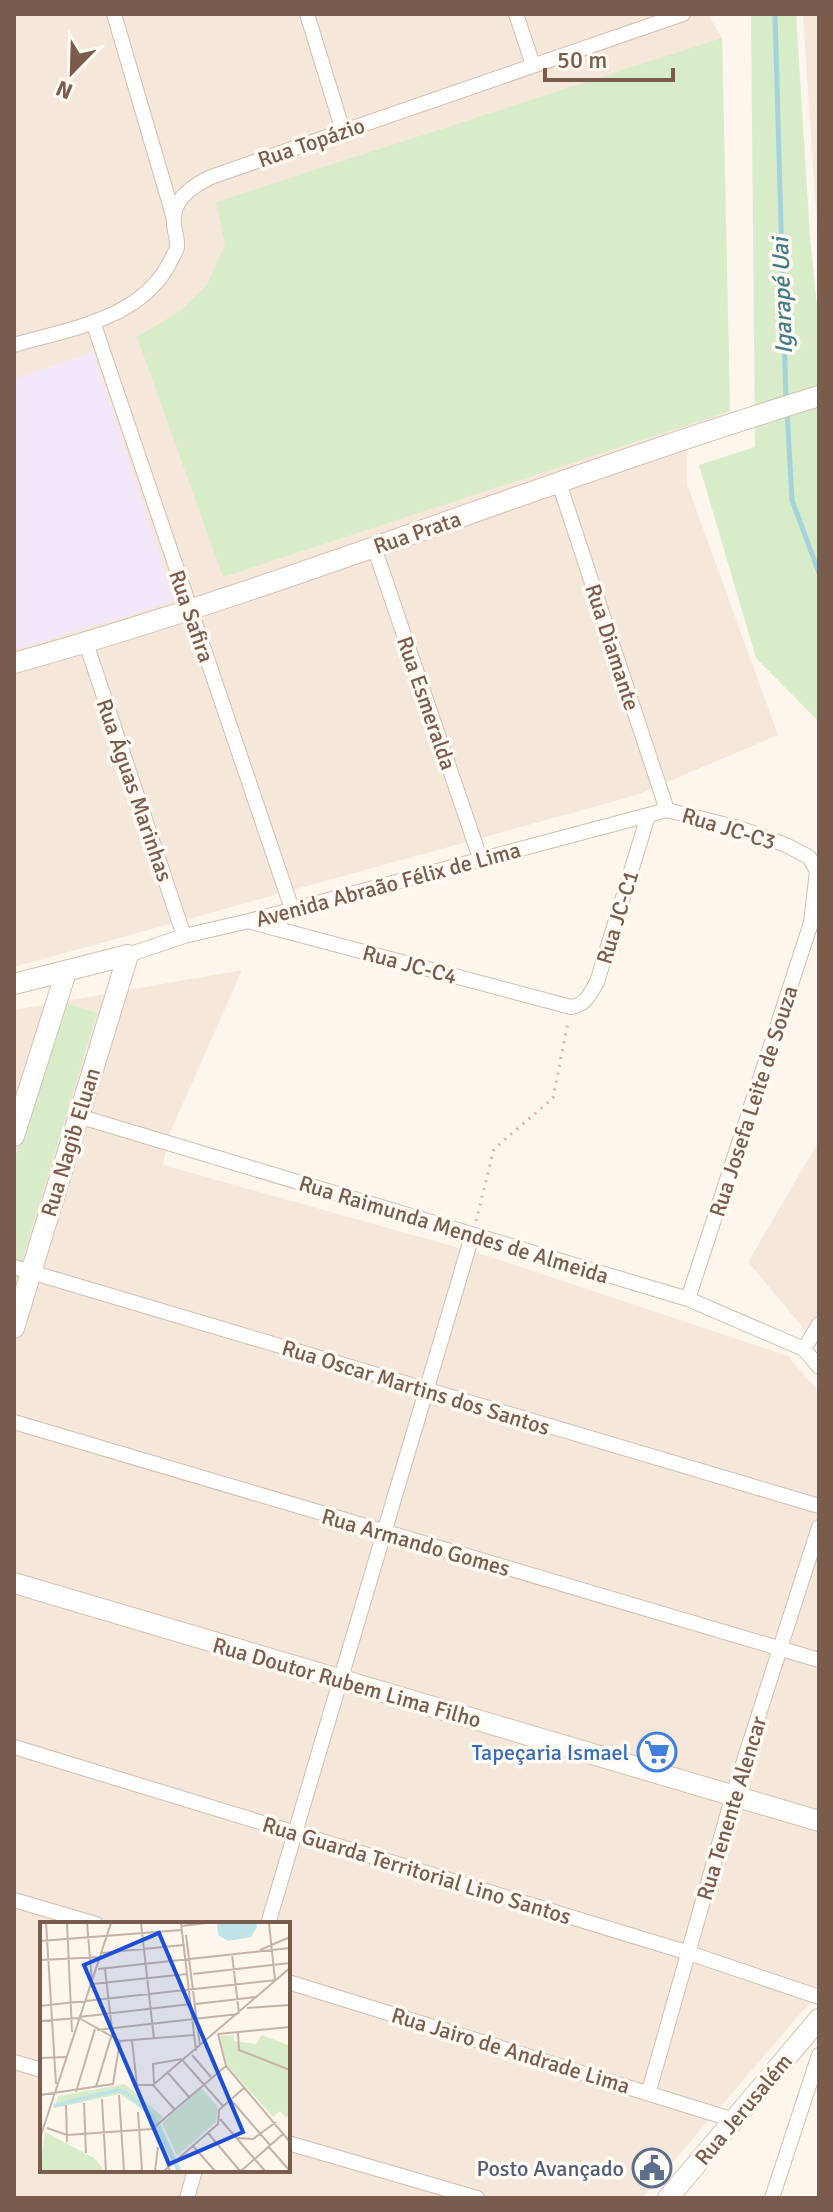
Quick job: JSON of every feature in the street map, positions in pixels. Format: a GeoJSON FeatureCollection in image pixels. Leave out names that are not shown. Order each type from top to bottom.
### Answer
{"type":"FeatureCollection","features":[{"type":"Feature","properties":{"kind":"street"},"geometry":{"type":"LineString","coordinates":[[14,345],[93,322],[140,300],[163,275],[177,248],[173,215],[114,14]]}},
{"type":"Feature","properties":{"kind":"street"},"geometry":{"type":"LineString","coordinates":[[307,14],[343,131]]}},
{"type":"Feature","properties":{"kind":"street"},"geometry":{"type":"LineString","coordinates":[[516,14],[533,65]]}},
{"type":"Feature","properties":{"kind":"street","name":"Rua Topázio"},"geometry":{"type":"LineString","coordinates":[[173,215],[186,192],[211,177],[683,14]]}},
{"type":"Feature","properties":{"kind":"street","name":"Rua Safira"},"geometry":{"type":"LineString","coordinates":[[93,322],[292,909]]}},
{"type":"Feature","properties":{"kind":"street","name":"Rua Prata"},"geometry":{"type":"LineString","coordinates":[[14,663],[189,609],[653,448],[819,396]]}},
{"type":"Feature","properties":{"kind":"street","name":"Rua Diamante"},"geometry":{"type":"LineString","coordinates":[[559,483],[667,810]]}},
{"type":"Feature","properties":{"kind":"street","name":"Rua Esmeralda"},"geometry":{"type":"LineString","coordinates":[[374,547],[480,858]]}},
{"type":"Feature","properties":{"kind":"street","name":"Rua Águas Marinhas"},"geometry":{"type":"LineString","coordinates":[[86,643],[184,936]]}},
{"type":"Feature","properties":{"kind":"street","name":"Rua JC-C3"},"geometry":{"type":"LineString","coordinates":[[648,816],[667,810],[739,828],[809,857]]}},
{"type":"Feature","properties":{"kind":"street","name":"Avenida Abraão Félix de Lima"},"geometry":{"type":"LineString","coordinates":[[128,955],[184,936],[648,816]]}},
{"type":"Feature","properties":{"kind":"street","name":"Rua JC-C1"},"geometry":{"type":"LineString","coordinates":[[571,1007],[579,1006],[588,998],[597,982],[648,816]]}},
{"type":"Feature","properties":{"kind":"street","name":"Rua Josefa Leite de Souza"},"geometry":{"type":"LineString","coordinates":[[688,1299],[811,923],[817,871],[809,857]]}},
{"type":"Feature","properties":{"kind":"street","name":"Rua JC-C4"},"geometry":{"type":"LineString","coordinates":[[249,921],[571,1007]]}},
{"type":"Feature","properties":{"kind":"street"},"geometry":{"type":"LineString","coordinates":[[14,984],[128,955]]}},
{"type":"Feature","properties":{"kind":"street","name":"Rua Nagib Eluan"},"geometry":{"type":"LineString","coordinates":[[14,1328],[23,1269],[78,1116],[128,955]]}},
{"type":"Feature","properties":{"kind":"street"},"geometry":{"type":"LineString","coordinates":[[14,1136],[18,1103],[66,972]]}},
{"type":"Feature","properties":{"kind":"street","name":"Rua Raimunda Mendes de Almeida"},"geometry":{"type":"LineString","coordinates":[[78,1116],[688,1299],[804,1349],[819,1367]]}},
{"type":"Feature","properties":{"kind":"street"},"geometry":{"type":"LineString","coordinates":[[269,1922],[472,1236]]}},
{"type":"Feature","properties":{"kind":"street","name":"Rua Oscar Martins dos Santos"},"geometry":{"type":"LineString","coordinates":[[23,1269],[819,1506]]}},
{"type":"Feature","properties":{"kind":"street"},"geometry":{"type":"LineString","coordinates":[[804,1349],[819,1324]]}},
{"type":"Feature","properties":{"kind":"street","name":"Rua Armando Gomes"},"geometry":{"type":"LineString","coordinates":[[14,1422],[819,1660]]}},
{"type":"Feature","properties":{"kind":"street","name":"Rua Tenente Alencar"},"geometry":{"type":"LineString","coordinates":[[649,2091],[733,1795],[819,1527]]}},
{"type":"Feature","properties":{"kind":"street","name":"Rua Doutor Rubem Lima Filho"},"geometry":{"type":"LineString","coordinates":[[14,1583],[819,1821]]}},
{"type":"Feature","properties":{"kind":"street","name":"Rua Guarda Territorial Lino Santos"},"geometry":{"type":"LineString","coordinates":[[14,1747],[689,1953],[819,1997]]}},
{"type":"Feature","properties":{"kind":"street"},"geometry":{"type":"LineString","coordinates":[[14,1900],[89,1922]]}},
{"type":"Feature","properties":{"kind":"street","name":"Rua Jairo de Andrade Lima"},"geometry":{"type":"LineString","coordinates":[[290,1983],[649,2091],[734,2120]]}},
{"type":"Feature","properties":{"kind":"street","name":"Rua Jerusalém"},"geometry":{"type":"LineString","coordinates":[[668,2198],[819,2019]]}},
{"type":"Feature","properties":{"kind":"street"},"geometry":{"type":"LineString","coordinates":[[772,2198],[819,2055]]}},
{"type":"Feature","properties":{"kind":"street"},"geometry":{"type":"LineString","coordinates":[[14,2062],[40,2069]]}},
{"type":"Feature","properties":{"kind":"street"},"geometry":{"type":"LineString","coordinates":[[290,2144],[477,2198]]}},
{"type":"Feature","properties":{"kind":"street"},"geometry":{"type":"LineString","coordinates":[[187,2198],[194,2172]]}},
{"type":"Feature","properties":{"kind":"path"},"geometry":{"type":"LineString","coordinates":[[472,1236],[494,1149],[553,1098],[571,1007]]}},
{"type":"Feature","properties":{"kind":"shaded area"},"geometry":{"type":"Polygon","coordinates":[[[14,14],[708,14],[722,38],[730,411],[687,442],[687,484],[778,735],[637,795],[14,967],[14,14]]]}},
{"type":"Feature","properties":{"kind":"shaded area"},"geometry":{"type":"Polygon","coordinates":[[[803,14],[819,14],[819,257],[803,14]]]}},
{"type":"Feature","properties":{"kind":"shaded area"},"geometry":{"type":"Polygon","coordinates":[[[93,352],[175,601],[14,650],[14,379],[93,352]]]}},
{"type":"Feature","properties":{"kind":"shaded area"},"geometry":{"type":"Polygon","coordinates":[[[242,970],[170,1133],[163,1165],[488,1256],[788,1356],[819,1392],[819,1992],[642,2198],[14,2198],[14,1010],[242,970]]]}},
{"type":"Feature","properties":{"kind":"shaded area"},"geometry":{"type":"Polygon","coordinates":[[[819,1141],[819,1347],[748,1262],[819,1141]]]}},
{"type":"Feature","properties":{"kind":"green space"},"geometry":{"type":"Polygon","coordinates":[[[751,14],[796,14],[810,237],[819,325],[819,722],[756,658],[699,465],[755,447],[751,14]]]}},
{"type":"Feature","properties":{"kind":"green space"},"geometry":{"type":"Polygon","coordinates":[[[722,38],[730,411],[223,577],[137,337],[180,311],[207,285],[225,244],[216,202],[722,38]]]}},
{"type":"Feature","properties":{"kind":"green space"},"geometry":{"type":"Polygon","coordinates":[[[62,1002],[97,1013],[14,1287],[14,1162],[62,1002]]]}},
{"type":"Feature","properties":{"kind":"waterway","name":"Igarapé Uai"},"geometry":{"type":"LineString","coordinates":[[775,14],[786,401]]}},
{"type":"Feature","properties":{"kind":"waterway","name":"Igarapé Uai"},"geometry":{"type":"LineString","coordinates":[[787,411],[792,500],[819,573]]}},
{"type":"Feature","properties":{"kind":"place","name":"Tapeçaria Ismael"},"geometry":{"type":"Point","coordinates":[657,1752]}},
{"type":"Feature","properties":{"kind":"place","name":"Posto Avançado"},"geometry":{"type":"Point","coordinates":[652,2168]}}]}
